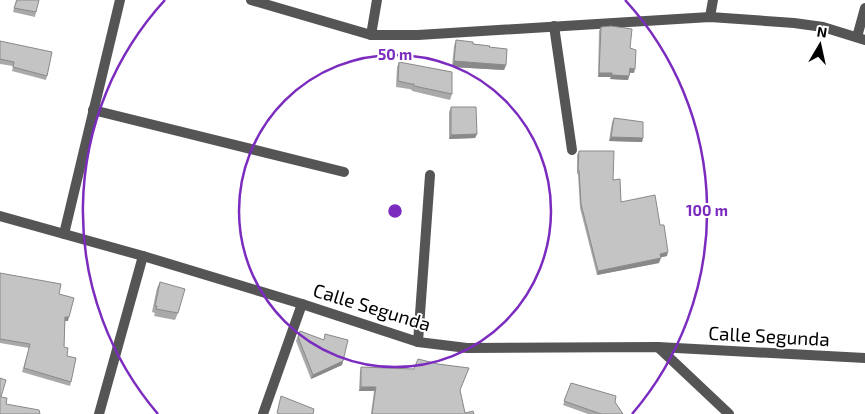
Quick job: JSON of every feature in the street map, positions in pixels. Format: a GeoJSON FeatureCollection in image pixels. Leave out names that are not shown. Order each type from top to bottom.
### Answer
{"type":"FeatureCollection","features":[{"type":"Feature","properties":{"kind":"street"},"geometry":{"type":"LineString","coordinates":[[64,234],[120,0]]}},
{"type":"Feature","properties":{"kind":"street"},"geometry":{"type":"LineString","coordinates":[[251,0],[371,35],[418,35],[710,17],[823,27],[861,38],[865,8]]}},
{"type":"Feature","properties":{"kind":"street"},"geometry":{"type":"LineString","coordinates":[[371,35],[377,0]]}},
{"type":"Feature","properties":{"kind":"street"},"geometry":{"type":"LineString","coordinates":[[710,17],[713,0]]}},
{"type":"Feature","properties":{"kind":"street"},"geometry":{"type":"LineString","coordinates":[[554,26],[572,150]]}},
{"type":"Feature","properties":{"kind":"street"},"geometry":{"type":"LineString","coordinates":[[93,110],[344,172]]}},
{"type":"Feature","properties":{"kind":"street"},"geometry":{"type":"LineString","coordinates":[[418,342],[430,175]]}},
{"type":"Feature","properties":{"kind":"street","name":"Calle Segunda"},"geometry":{"type":"LineString","coordinates":[[0,216],[143,256],[302,304],[418,342],[467,348],[658,348],[865,358]]}},
{"type":"Feature","properties":{"kind":"street"},"geometry":{"type":"LineString","coordinates":[[99,414],[143,256]]}},
{"type":"Feature","properties":{"kind":"street"},"geometry":{"type":"LineString","coordinates":[[263,414],[302,304]]}},
{"type":"Feature","properties":{"kind":"street"},"geometry":{"type":"LineString","coordinates":[[658,348],[729,414]]}},
{"type":"Feature","properties":{"kind":"building"},"geometry":{"type":"Polygon","coordinates":[[[17,0],[39,0],[36,12],[14,8],[17,0]]]}},
{"type":"Feature","properties":{"kind":"building"},"geometry":{"type":"Polygon","coordinates":[[[611,26],[632,29],[630,48],[636,50],[635,69],[630,68],[629,76],[599,73],[601,27],[611,26]]]}},
{"type":"Feature","properties":{"kind":"building"},"geometry":{"type":"Polygon","coordinates":[[[456,40],[507,49],[506,65],[454,61],[456,40]]]}},
{"type":"Feature","properties":{"kind":"building"},"geometry":{"type":"Polygon","coordinates":[[[0,41],[52,52],[47,76],[13,67],[14,62],[0,59],[0,41]]]}},
{"type":"Feature","properties":{"kind":"building"},"geometry":{"type":"Polygon","coordinates":[[[399,62],[452,72],[452,94],[398,81],[399,62]]]}},
{"type":"Feature","properties":{"kind":"building"},"geometry":{"type":"Polygon","coordinates":[[[451,107],[476,107],[477,134],[451,135],[451,107]]]}},
{"type":"Feature","properties":{"kind":"building"},"geometry":{"type":"Polygon","coordinates":[[[614,118],[643,122],[643,138],[611,137],[614,118]]]}},
{"type":"Feature","properties":{"kind":"building"},"geometry":{"type":"Polygon","coordinates":[[[579,151],[614,151],[613,180],[620,179],[621,202],[655,195],[660,225],[664,225],[668,252],[660,254],[661,258],[598,271],[581,204],[578,170],[579,151]]]}},
{"type":"Feature","properties":{"kind":"building"},"geometry":{"type":"Polygon","coordinates":[[[0,273],[61,284],[59,294],[74,298],[69,317],[65,317],[64,347],[68,348],[67,356],[76,358],[71,382],[24,368],[30,344],[0,339],[0,273]]]}},
{"type":"Feature","properties":{"kind":"building"},"geometry":{"type":"Polygon","coordinates":[[[160,282],[185,289],[178,313],[156,309],[160,282]]]}},
{"type":"Feature","properties":{"kind":"building"},"geometry":{"type":"Polygon","coordinates":[[[300,331],[324,340],[325,334],[348,340],[343,361],[313,375],[298,337],[300,331]]]}},
{"type":"Feature","properties":{"kind":"building"},"geometry":{"type":"Polygon","coordinates":[[[418,359],[469,368],[460,390],[465,413],[473,411],[474,414],[372,414],[376,387],[361,387],[361,367],[414,369],[418,359]]]}},
{"type":"Feature","properties":{"kind":"building"},"geometry":{"type":"Polygon","coordinates":[[[0,378],[6,380],[1,397],[7,398],[6,404],[39,410],[40,414],[0,414],[0,378]]]}},
{"type":"Feature","properties":{"kind":"building"},"geometry":{"type":"Polygon","coordinates":[[[571,383],[616,396],[615,402],[623,414],[601,414],[564,401],[571,383]]]}},
{"type":"Feature","properties":{"kind":"building"},"geometry":{"type":"Polygon","coordinates":[[[281,396],[314,409],[313,414],[277,413],[281,396]]]}}]}
